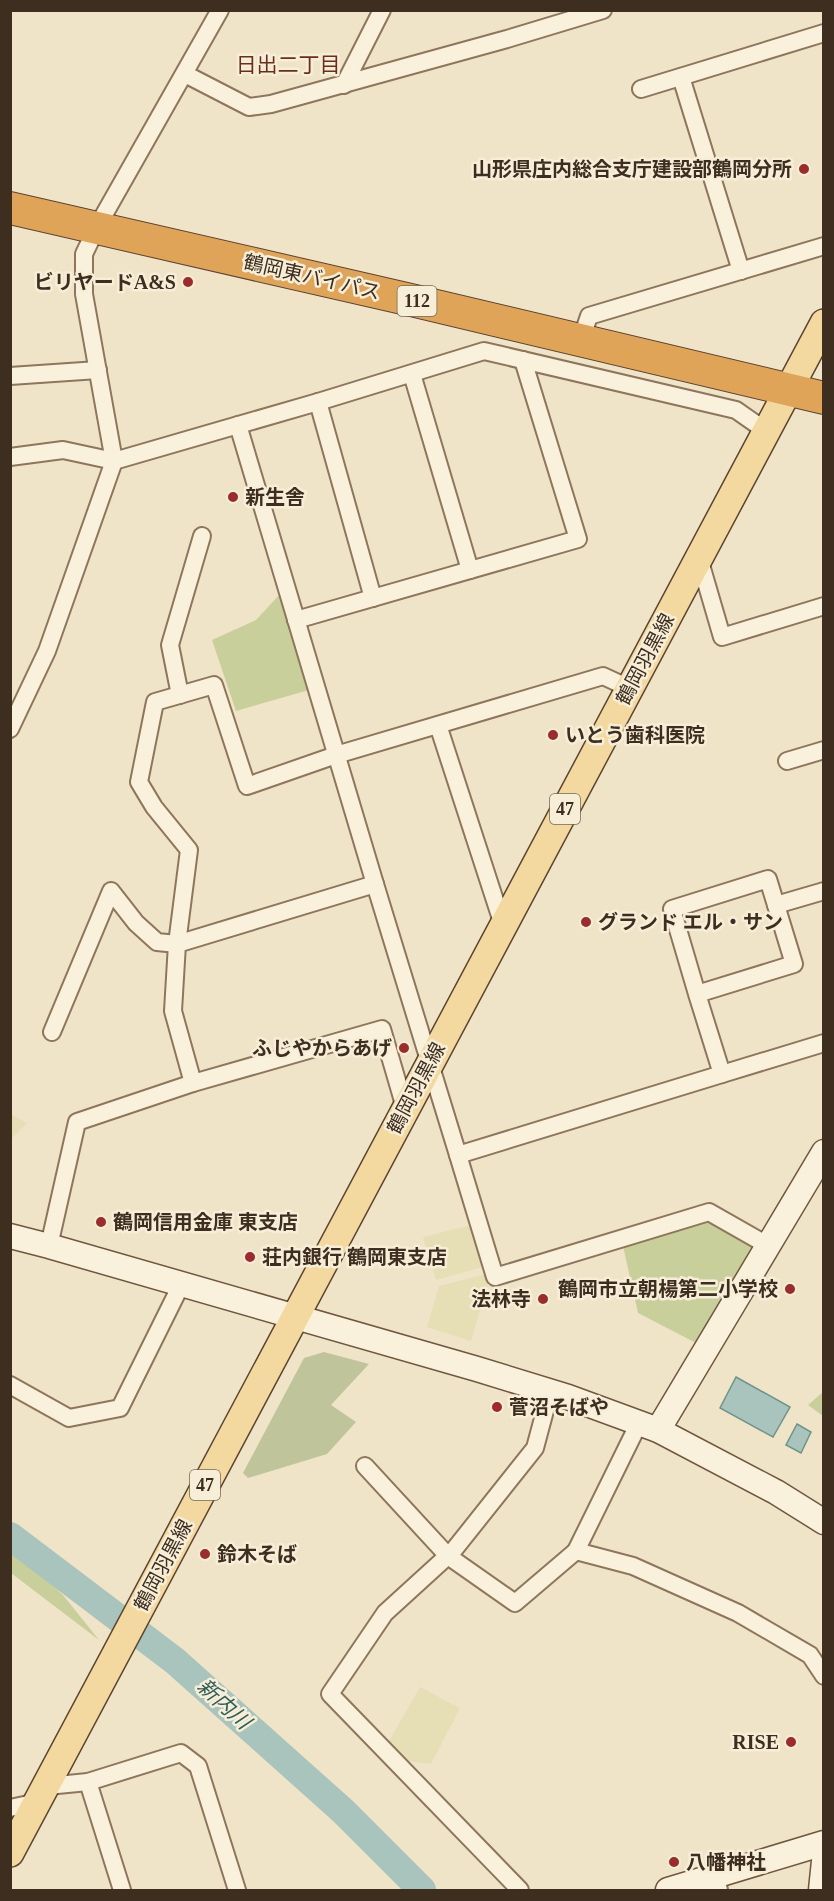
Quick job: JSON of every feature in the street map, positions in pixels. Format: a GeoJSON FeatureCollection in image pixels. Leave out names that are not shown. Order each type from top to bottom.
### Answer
{"type":"FeatureCollection","features":[{"type":"Feature","properties":{"kind":"highway","name":"鶴岡東バイパス"},"geometry":{"type":"LineString","coordinates":[[10,208],[824,398]]}},
{"type":"Feature","properties":{"kind":"main road","name":"鶴岡羽黒線"},"geometry":{"type":"LineString","coordinates":[[10,1853],[824,323]]}},
{"type":"Feature","properties":{"kind":"street"},"geometry":{"type":"LineString","coordinates":[[10,729],[47,651],[114,461],[84,294],[84,254],[220,10]]}},
{"type":"Feature","properties":{"kind":"street"},"geometry":{"type":"LineString","coordinates":[[344,85],[382,10]]}},
{"type":"Feature","properties":{"kind":"street"},"geometry":{"type":"LineString","coordinates":[[185,74],[249,107],[271,104],[344,85],[582,13],[603,10]]}},
{"type":"Feature","properties":{"kind":"street"},"geometry":{"type":"LineString","coordinates":[[641,89],[824,33]]}},
{"type":"Feature","properties":{"kind":"street"},"geometry":{"type":"LineString","coordinates":[[681,77],[741,271]]}},
{"type":"Feature","properties":{"kind":"street"},"geometry":{"type":"LineString","coordinates":[[581,340],[589,316],[824,246]]}},
{"type":"Feature","properties":{"kind":"street"},"geometry":{"type":"LineString","coordinates":[[10,457],[63,450],[114,461],[484,351],[736,410],[766,431]]}},
{"type":"Feature","properties":{"kind":"street"},"geometry":{"type":"LineString","coordinates":[[296,620],[578,539],[524,360]]}},
{"type":"Feature","properties":{"kind":"street"},"geometry":{"type":"LineString","coordinates":[[10,376],[98,370]]}},
{"type":"Feature","properties":{"kind":"street"},"geometry":{"type":"LineString","coordinates":[[412,374],[470,570]]}},
{"type":"Feature","properties":{"kind":"street"},"geometry":{"type":"LineString","coordinates":[[318,402],[373,598]]}},
{"type":"Feature","properties":{"kind":"street"},"geometry":{"type":"LineString","coordinates":[[238,425],[495,1277],[709,1212],[767,1245]]}},
{"type":"Feature","properties":{"kind":"street"},"geometry":{"type":"LineString","coordinates":[[180,695],[170,645],[202,536]]}},
{"type":"Feature","properties":{"kind":"street"},"geometry":{"type":"LineString","coordinates":[[699,558],[722,637],[824,606]]}},
{"type":"Feature","properties":{"kind":"street"},"geometry":{"type":"LineString","coordinates":[[193,1083],[173,1011],[177,944],[189,850],[154,807],[139,782],[154,702],[214,685],[247,786],[336,755],[603,676],[629,688]]}},
{"type":"Feature","properties":{"kind":"street"},"geometry":{"type":"LineString","coordinates":[[438,725],[503,925]]}},
{"type":"Feature","properties":{"kind":"street"},"geometry":{"type":"LineString","coordinates":[[787,761],[824,750]]}},
{"type":"Feature","properties":{"kind":"street"},"geometry":{"type":"LineString","coordinates":[[697,994],[794,964],[768,879],[672,909],[697,994],[722,1074]]}},
{"type":"Feature","properties":{"kind":"street"},"geometry":{"type":"LineString","coordinates":[[52,1032],[111,891],[136,923],[157,942],[177,944],[375,884]]}},
{"type":"Feature","properties":{"kind":"street"},"geometry":{"type":"LineString","coordinates":[[776,905],[824,891]]}},
{"type":"Feature","properties":{"kind":"street"},"geometry":{"type":"LineString","coordinates":[[49,1246],[77,1122],[193,1083],[382,1029],[405,1108]]}},
{"type":"Feature","properties":{"kind":"street"},"geometry":{"type":"LineString","coordinates":[[458,1155],[824,1043]]}},
{"type":"Feature","properties":{"kind":"street"},"geometry":{"type":"LineString","coordinates":[[365,1466],[448,1556],[515,1603],[576,1551],[648,1426],[767,1245],[824,1152]]}},
{"type":"Feature","properties":{"kind":"street"},"geometry":{"type":"LineString","coordinates":[[10,1236],[550,1392],[648,1426],[776,1492],[824,1522]]}},
{"type":"Feature","properties":{"kind":"street"},"geometry":{"type":"LineString","coordinates":[[10,1385],[69,1418],[120,1408],[181,1285]]}},
{"type":"Feature","properties":{"kind":"street"},"geometry":{"type":"LineString","coordinates":[[520,1890],[330,1694],[385,1612],[448,1556],[535,1448],[550,1392]]}},
{"type":"Feature","properties":{"kind":"street"},"geometry":{"type":"LineString","coordinates":[[576,1551],[633,1566],[738,1613],[810,1655],[824,1676]]}},
{"type":"Feature","properties":{"kind":"street"},"geometry":{"type":"LineString","coordinates":[[10,1808],[42,1794],[181,1753],[198,1766],[237,1890]]}},
{"type":"Feature","properties":{"kind":"street"},"geometry":{"type":"LineString","coordinates":[[88,1782],[123,1890]]}},
{"type":"Feature","properties":{"kind":"street"},"geometry":{"type":"LineString","coordinates":[[668,1890],[717,1883],[824,1843]]}},
{"type":"Feature","properties":{"kind":"street"},"geometry":{"type":"LineString","coordinates":[[821,1890],[824,1861]]}},
{"type":"Feature","properties":{"kind":"shaded area"},"geometry":{"type":"Polygon","coordinates":[[[10,1114],[27,1123],[11,1139],[10,1139],[10,1114]]]}},
{"type":"Feature","properties":{"kind":"shaded area"},"geometry":{"type":"Polygon","coordinates":[[[471,1225],[483,1267],[436,1280],[423,1237],[471,1225]]]}},
{"type":"Feature","properties":{"kind":"shaded area"},"geometry":{"type":"Polygon","coordinates":[[[486,1274],[488,1284],[471,1341],[427,1327],[439,1286],[486,1274]]]}},
{"type":"Feature","properties":{"kind":"shaded area"},"geometry":{"type":"Polygon","coordinates":[[[420,1687],[460,1708],[431,1764],[392,1759],[384,1750],[420,1687]]]}},
{"type":"Feature","properties":{"kind":"green space"},"geometry":{"type":"Polygon","coordinates":[[[280,594],[309,690],[236,711],[212,640],[256,620],[280,594]]]}},
{"type":"Feature","properties":{"kind":"green space"},"geometry":{"type":"Polygon","coordinates":[[[710,1219],[758,1247],[696,1343],[638,1313],[623,1246],[710,1219]]]}},
{"type":"Feature","properties":{"kind":"green space"},"geometry":{"type":"Polygon","coordinates":[[[324,1352],[369,1364],[331,1405],[356,1422],[327,1454],[248,1478],[243,1473],[304,1358],[324,1352]]]}},
{"type":"Feature","properties":{"kind":"green space"},"geometry":{"type":"Polygon","coordinates":[[[823,1392],[823,1416],[808,1405],[823,1392]]]}},
{"type":"Feature","properties":{"kind":"green space"},"geometry":{"type":"Polygon","coordinates":[[[11,1547],[63,1595],[99,1640],[11,1573],[11,1547]]]}},
{"type":"Feature","properties":{"kind":"water"},"geometry":{"type":"Polygon","coordinates":[[[736,1377],[790,1407],[773,1437],[720,1408],[736,1377]]]}},
{"type":"Feature","properties":{"kind":"water"},"geometry":{"type":"Polygon","coordinates":[[[797,1424],[811,1432],[801,1453],[786,1445],[797,1424]]]}},
{"type":"Feature","properties":{"kind":"waterway","name":"新内川"},"geometry":{"type":"LineString","coordinates":[[10,1536],[175,1661],[343,1811],[422,1890]]}},
{"type":"Feature","properties":{"kind":"place","name":"山形県庄内総合支庁建設部鶴岡分所"},"geometry":{"type":"Point","coordinates":[804,169]}},
{"type":"Feature","properties":{"kind":"place","name":"ビリヤードA&S"},"geometry":{"type":"Point","coordinates":[188,282]}},
{"type":"Feature","properties":{"kind":"place","name":"新生舎"},"geometry":{"type":"Point","coordinates":[233,497]}},
{"type":"Feature","properties":{"kind":"place","name":"いとう歯科医院"},"geometry":{"type":"Point","coordinates":[553,735]}},
{"type":"Feature","properties":{"kind":"place","name":"グランド エル・サン"},"geometry":{"type":"Point","coordinates":[586,922]}},
{"type":"Feature","properties":{"kind":"place","name":"ふじやからあげ"},"geometry":{"type":"Point","coordinates":[404,1048]}},
{"type":"Feature","properties":{"kind":"place","name":"鶴岡信用金庫 東支店"},"geometry":{"type":"Point","coordinates":[101,1222]}},
{"type":"Feature","properties":{"kind":"place","name":"荘内銀行 鶴岡東支店"},"geometry":{"type":"Point","coordinates":[250,1257]}},
{"type":"Feature","properties":{"kind":"place","name":"鶴岡市立朝楊第二小学校"},"geometry":{"type":"Point","coordinates":[790,1289]}},
{"type":"Feature","properties":{"kind":"place","name":"法林寺"},"geometry":{"type":"Point","coordinates":[543,1299]}},
{"type":"Feature","properties":{"kind":"place","name":"菅沼そばや"},"geometry":{"type":"Point","coordinates":[497,1407]}},
{"type":"Feature","properties":{"kind":"place","name":"鈴木そば"},"geometry":{"type":"Point","coordinates":[205,1554]}},
{"type":"Feature","properties":{"kind":"place","name":"RISE"},"geometry":{"type":"Point","coordinates":[791,1742]}},
{"type":"Feature","properties":{"kind":"place","name":"八幡神社"},"geometry":{"type":"Point","coordinates":[674,1862]}},
{"type":"Feature","properties":{"kind":"district","name":"日出二丁目"},"geometry":{"type":"Point","coordinates":[288,65]}}]}
